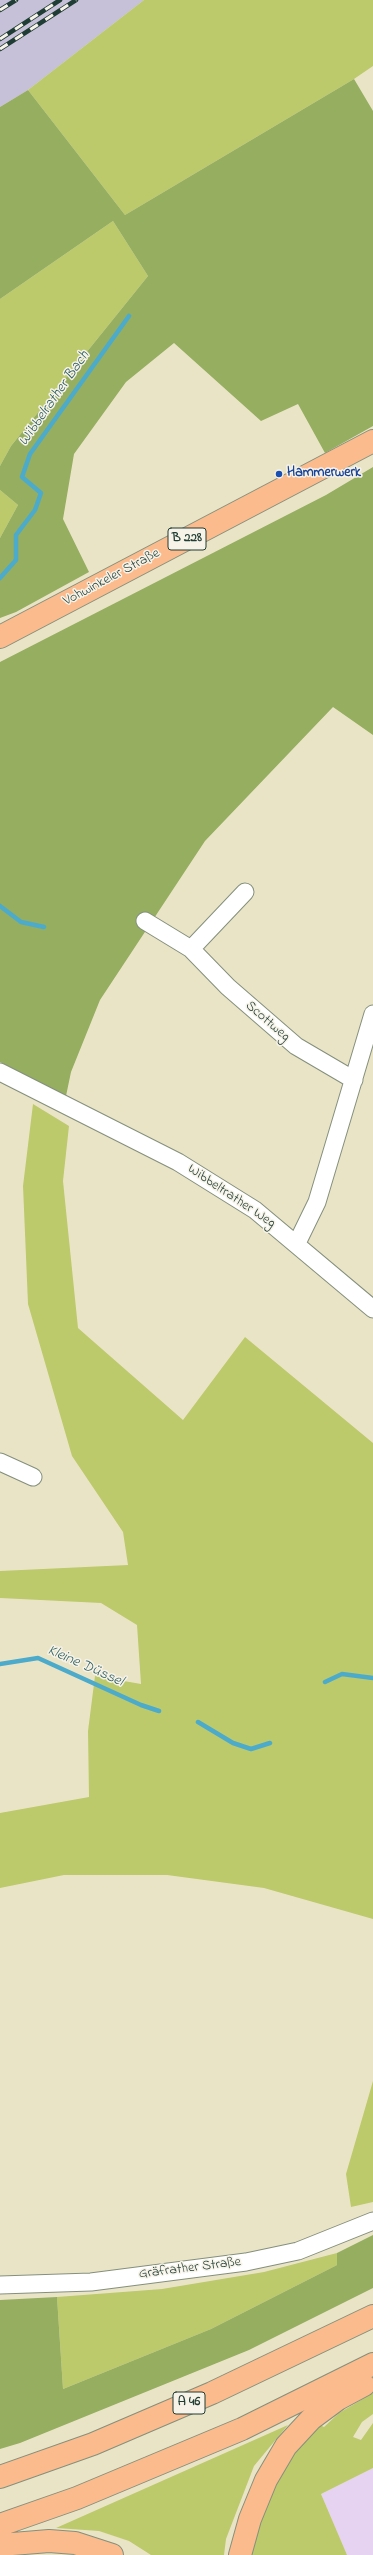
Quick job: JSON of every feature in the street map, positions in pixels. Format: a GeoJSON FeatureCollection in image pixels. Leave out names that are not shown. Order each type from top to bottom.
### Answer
{"type":"FeatureCollection","features":[{"type":"Feature","properties":{"kind":"main road","name":"Vohwinkeler Straße"},"geometry":{"type":"LineString","coordinates":[[0,637],[373,441]]}},
{"type":"Feature","properties":{"kind":"main road","name":"A 46"},"geometry":{"type":"LineString","coordinates":[[0,2477],[93,2444],[212,2393],[373,2316]]}},
{"type":"Feature","properties":{"kind":"main road"},"geometry":{"type":"LineString","coordinates":[[0,2525],[77,2498],[242,2430],[373,2364]]}},
{"type":"Feature","properties":{"kind":"main road"},"geometry":{"type":"LineString","coordinates":[[240,2555],[250,2519],[266,2480],[286,2446],[311,2419],[338,2399],[373,2380]]}},
{"type":"Feature","properties":{"kind":"main road"},"geometry":{"type":"LineString","coordinates":[[0,2545],[49,2542],[75,2543],[112,2555]]}},
{"type":"Feature","properties":{"kind":"street"},"geometry":{"type":"LineString","coordinates":[[191,949],[245,892]]}},
{"type":"Feature","properties":{"kind":"street","name":"Scottweg"},"geometry":{"type":"LineString","coordinates":[[145,921],[191,949],[228,987],[296,1046],[354,1080]]}},
{"type":"Feature","properties":{"kind":"street"},"geometry":{"type":"LineString","coordinates":[[297,1243],[317,1202],[373,1014]]}},
{"type":"Feature","properties":{"kind":"street","name":"Wibbeltrather Weg"},"geometry":{"type":"LineString","coordinates":[[0,1072],[178,1162],[255,1210],[297,1243],[373,1309]]}},
{"type":"Feature","properties":{"kind":"street"},"geometry":{"type":"LineString","coordinates":[[0,1462],[33,1477]]}},
{"type":"Feature","properties":{"kind":"street","name":"Gräfrather Straße"},"geometry":{"type":"LineString","coordinates":[[0,2286],[91,2282],[246,2262],[298,2251],[373,2221]]}},
{"type":"Feature","properties":{"kind":"shaded area"},"geometry":{"type":"Polygon","coordinates":[[[0,0],[144,0],[28,90],[0,107],[0,0]]]}},
{"type":"Feature","properties":{"kind":"shaded area"},"geometry":{"type":"Polygon","coordinates":[[[373,2468],[373,2555],[347,2555],[321,2494],[373,2468]]]}},
{"type":"Feature","properties":{"kind":"green space"},"geometry":{"type":"Polygon","coordinates":[[[144,0],[373,0],[373,66],[354,79],[125,215],[28,90],[144,0]]]}},
{"type":"Feature","properties":{"kind":"green space"},"geometry":{"type":"Polygon","coordinates":[[[354,79],[373,111],[373,426],[325,453],[298,404],[261,421],[174,343],[126,382],[74,454],[63,519],[89,572],[16,612],[0,618],[0,538],[18,505],[0,490],[0,466],[11,446],[148,276],[113,221],[0,299],[0,107],[28,90],[125,215],[354,79]]]}},
{"type":"Feature","properties":{"kind":"green space"},"geometry":{"type":"Polygon","coordinates":[[[113,221],[148,276],[11,446],[0,466],[0,299],[113,221]]]}},
{"type":"Feature","properties":{"kind":"green space"},"geometry":{"type":"Polygon","coordinates":[[[373,467],[373,735],[333,707],[205,841],[100,1000],[71,1072],[66,1096],[0,1062],[0,662],[326,495],[373,467]]]}},
{"type":"Feature","properties":{"kind":"green space"},"geometry":{"type":"Polygon","coordinates":[[[0,490],[18,505],[0,538],[0,490]]]}},
{"type":"Feature","properties":{"kind":"green space"},"geometry":{"type":"Polygon","coordinates":[[[33,1104],[69,1126],[63,1181],[78,1328],[183,1420],[245,1337],[373,1443],[373,1919],[264,1888],[167,1875],[64,1875],[0,1888],[0,1813],[89,1797],[88,1731],[95,1676],[141,1684],[137,1625],[101,1603],[0,1598],[0,1571],[128,1565],[123,1532],[72,1456],[28,1304],[23,1186],[33,1104]]]}},
{"type":"Feature","properties":{"kind":"green space"},"geometry":{"type":"Polygon","coordinates":[[[373,2081],[373,2202],[351,2207],[346,2174],[373,2081]]]}},
{"type":"Feature","properties":{"kind":"green space"},"geometry":{"type":"Polygon","coordinates":[[[373,2235],[373,2288],[249,2350],[20,2443],[0,2449],[0,2300],[57,2297],[63,2389],[211,2329],[337,2265],[337,2253],[373,2235]]]}},
{"type":"Feature","properties":{"kind":"green space"},"geometry":{"type":"Polygon","coordinates":[[[337,2253],[337,2265],[211,2329],[63,2389],[57,2297],[162,2289],[264,2272],[337,2253]]]}},
{"type":"Feature","properties":{"kind":"green space"},"geometry":{"type":"Polygon","coordinates":[[[373,2393],[373,2414],[362,2422],[353,2437],[361,2440],[373,2423],[373,2468],[321,2494],[347,2555],[251,2555],[259,2520],[286,2458],[318,2424],[324,2427],[339,2413],[373,2393]]]}},
{"type":"Feature","properties":{"kind":"green space"},"geometry":{"type":"Polygon","coordinates":[[[288,2425],[254,2466],[226,2539],[224,2555],[151,2555],[129,2541],[99,2531],[56,2528],[288,2425]]]}},
{"type":"Feature","properties":{"kind":"waterway","name":"Wibbelrather Bach"},"geometry":{"type":"LineString","coordinates":[[0,578],[16,560],[16,535],[35,510],[41,493],[22,477],[30,454],[129,316]]}},
{"type":"Feature","properties":{"kind":"waterway","name":"Wibbelrather Bach"},"geometry":{"type":"LineString","coordinates":[[0,906],[21,922],[44,927]]}},
{"type":"Feature","properties":{"kind":"waterway","name":"Kleine Düssel"},"geometry":{"type":"LineString","coordinates":[[0,1664],[38,1658],[141,1705],[159,1711]]}},
{"type":"Feature","properties":{"kind":"waterway","name":"Kleine Düssel"},"geometry":{"type":"LineString","coordinates":[[325,1682],[342,1674],[373,1678]]}},
{"type":"Feature","properties":{"kind":"waterway","name":"Kleine Düssel"},"geometry":{"type":"LineString","coordinates":[[198,1722],[233,1743],[251,1749],[270,1743]]}},
{"type":"Feature","properties":{"kind":"railway"},"geometry":{"type":"LineString","coordinates":[[0,10],[16,0]]}},
{"type":"Feature","properties":{"kind":"railway"},"geometry":{"type":"LineString","coordinates":[[0,39],[60,0]]}},
{"type":"Feature","properties":{"kind":"railway"},"geometry":{"type":"LineString","coordinates":[[0,49],[76,0]]}},
{"type":"Feature","properties":{"kind":"place","name":"Hammerwerk"},"geometry":{"type":"Point","coordinates":[279,474]}}]}
